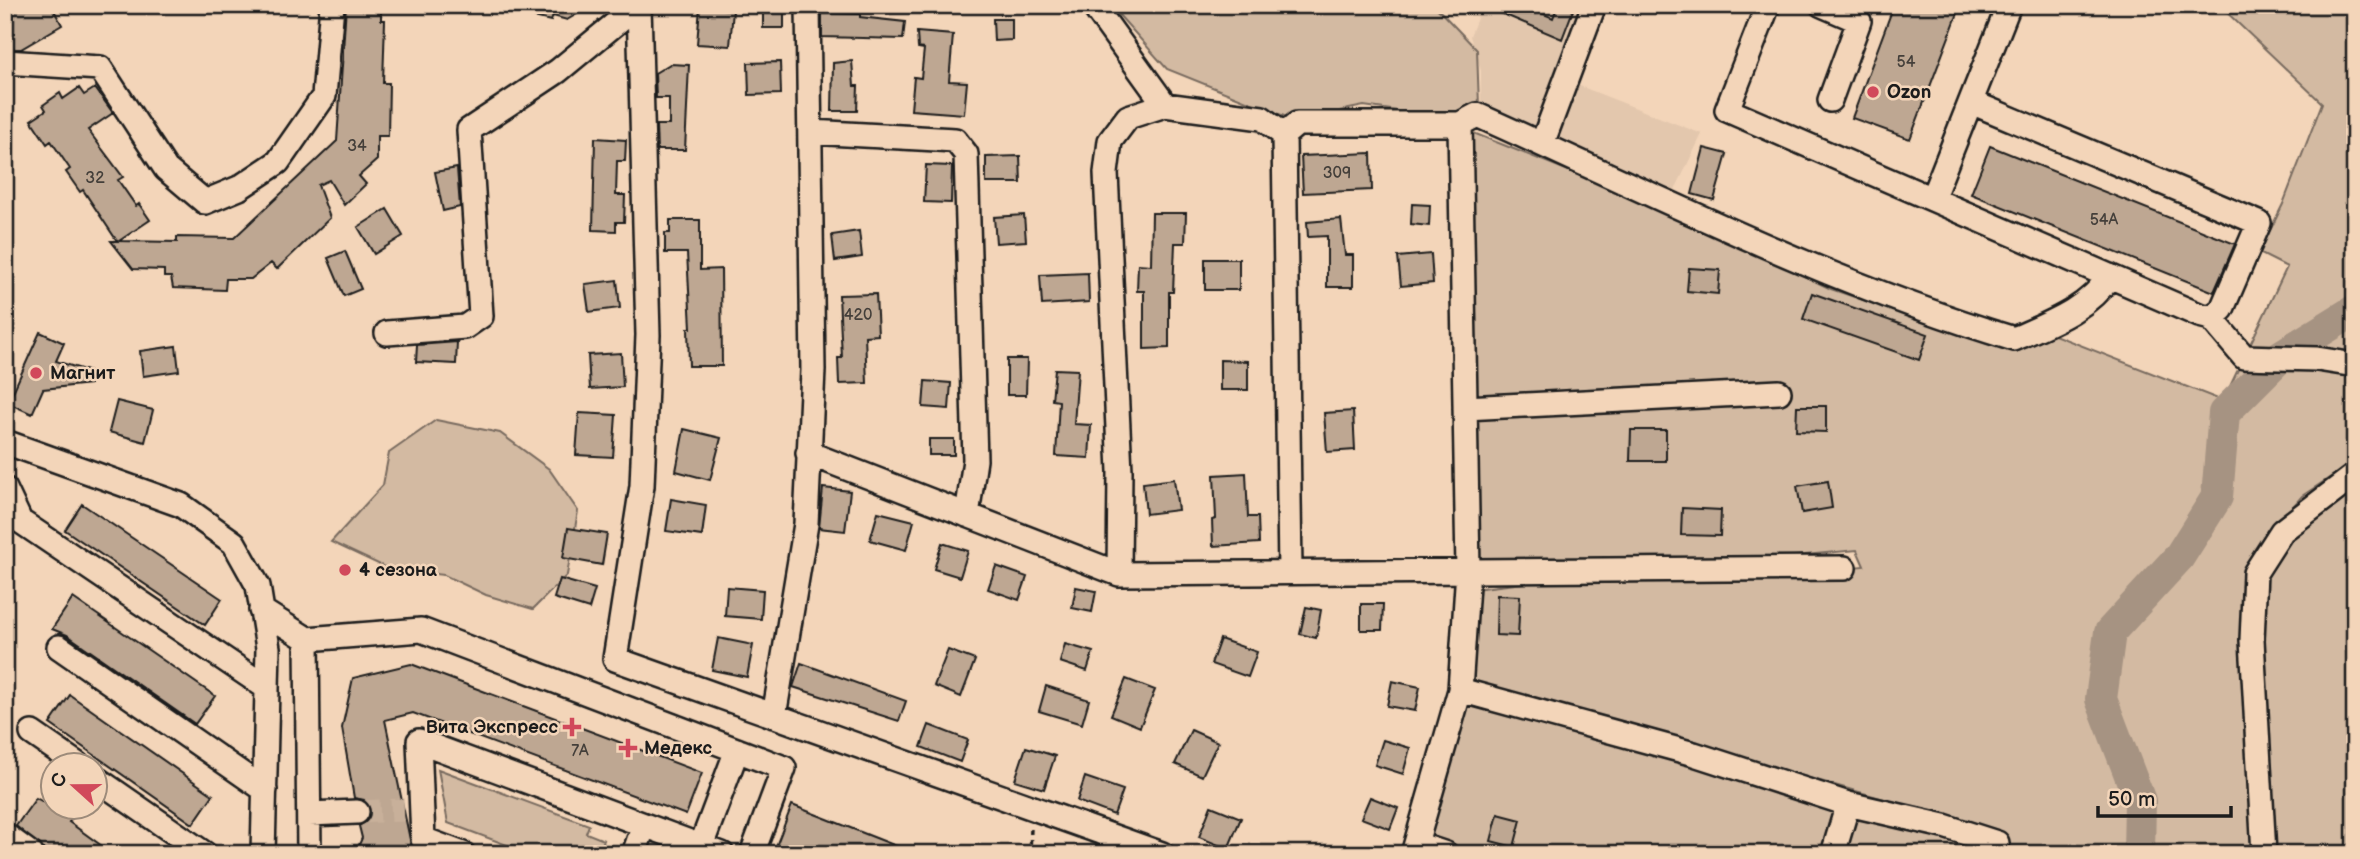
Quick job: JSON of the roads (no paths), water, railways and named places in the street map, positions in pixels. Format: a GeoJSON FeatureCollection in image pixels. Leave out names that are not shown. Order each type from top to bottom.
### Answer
{"type":"FeatureCollection","features":[{"type":"Feature","properties":{"kind":"street"},"geometry":{"type":"LineString","coordinates":[[5,62],[100,68],[166,169],[205,202],[239,187],[278,162],[324,96],[332,5]]}},
{"type":"Feature","properties":{"kind":"street"},"geometry":{"type":"LineString","coordinates":[[387,333],[465,327],[481,317],[469,130],[558,71],[639,5]]}},
{"type":"Feature","properties":{"kind":"street"},"geometry":{"type":"LineString","coordinates":[[639,5],[648,335],[642,485],[615,659],[1162,854]]}},
{"type":"Feature","properties":{"kind":"street"},"geometry":{"type":"LineString","coordinates":[[774,716],[806,524],[813,370],[808,5]]}},
{"type":"Feature","properties":{"kind":"street"},"geometry":{"type":"LineString","coordinates":[[1093,5],[1165,105]]}},
{"type":"Feature","properties":{"kind":"street"},"geometry":{"type":"LineString","coordinates":[[1542,144],[1594,5]]}},
{"type":"Feature","properties":{"kind":"street"},"geometry":{"type":"LineString","coordinates":[[1768,5],[1727,110],[2211,318],[2244,357],[2317,359],[2355,365]]}},
{"type":"Feature","properties":{"kind":"street"},"geometry":{"type":"LineString","coordinates":[[1822,5],[1859,21],[1830,100]]}},
{"type":"Feature","properties":{"kind":"street"},"geometry":{"type":"LineString","coordinates":[[1932,200],[2009,5]]}},
{"type":"Feature","properties":{"kind":"street"},"geometry":{"type":"LineString","coordinates":[[1971,102],[2259,223],[2222,309],[2211,318]]}},
{"type":"Feature","properties":{"kind":"street"},"geometry":{"type":"LineString","coordinates":[[1119,574],[1120,471],[1106,173],[1110,141],[1128,117],[1165,105],[1262,118],[1284,135]]}},
{"type":"Feature","properties":{"kind":"street"},"geometry":{"type":"LineString","coordinates":[[1284,135],[1297,124],[1460,124],[1477,115],[1838,278],[2014,339],[2070,314],[2103,287],[2110,276]]}},
{"type":"Feature","properties":{"kind":"street"},"geometry":{"type":"LineString","coordinates":[[1446,854],[1415,849],[1460,690],[1468,570],[1460,124]]}},
{"type":"Feature","properties":{"kind":"street"},"geometry":{"type":"LineString","coordinates":[[810,132],[956,140],[966,154],[975,460],[967,515]]}},
{"type":"Feature","properties":{"kind":"street"},"geometry":{"type":"LineString","coordinates":[[1284,135],[1290,572]]}},
{"type":"Feature","properties":{"kind":"street"},"geometry":{"type":"LineString","coordinates":[[1465,408],[1779,392]]}},
{"type":"Feature","properties":{"kind":"street"},"geometry":{"type":"LineString","coordinates":[[5,442],[181,505],[234,543],[257,586],[268,648],[263,854]]}},
{"type":"Feature","properties":{"kind":"street"},"geometry":{"type":"LineString","coordinates":[[808,453],[1119,574],[1844,568]]}},
{"type":"Feature","properties":{"kind":"street"},"geometry":{"type":"LineString","coordinates":[[2264,854],[2252,640],[2255,573],[2263,556],[2282,531],[2355,475]]}},
{"type":"Feature","properties":{"kind":"street"},"geometry":{"type":"LineString","coordinates":[[5,489],[20,521],[267,688]]}},
{"type":"Feature","properties":{"kind":"street"},"geometry":{"type":"LineString","coordinates":[[261,610],[307,639],[421,630],[784,768],[752,854]]}},
{"type":"Feature","properties":{"kind":"street"},"geometry":{"type":"LineString","coordinates":[[307,639],[309,854]]}},
{"type":"Feature","properties":{"kind":"street"},"geometry":{"type":"LineString","coordinates":[[59,647],[265,790]]}},
{"type":"Feature","properties":{"kind":"street"},"geometry":{"type":"LineString","coordinates":[[1460,690],[1694,754],[1848,804],[1944,826],[1997,844],[1994,854]]}},
{"type":"Feature","properties":{"kind":"street"},"geometry":{"type":"LineString","coordinates":[[32,733],[56,750]]}},
{"type":"Feature","properties":{"kind":"street"},"geometry":{"type":"LineString","coordinates":[[463,854],[423,839],[413,810],[419,741],[712,850],[737,750]]}},
{"type":"Feature","properties":{"kind":"street"},"geometry":{"type":"LineString","coordinates":[[108,787],[205,854]]}},
{"type":"Feature","properties":{"kind":"street"},"geometry":{"type":"LineString","coordinates":[[1833,854],[1848,804]]}},
{"type":"Feature","properties":{"kind":"street"},"geometry":{"type":"LineString","coordinates":[[309,814],[357,812]]}},
{"type":"Feature","properties":{"kind":"street"},"geometry":{"type":"LineString","coordinates":[[634,854],[644,825]]}},
{"type":"Feature","properties":{"kind":"street"},"geometry":{"type":"LineString","coordinates":[[5,835],[31,854]]}},
{"type":"Feature","properties":{"kind":"waterway"},"geometry":{"type":"LineString","coordinates":[[2139,854],[2140,801],[2101,699],[2110,632],[2179,557],[2217,497],[2224,413],[2282,355],[2355,310]]}},
{"type":"Feature","properties":{"kind":"tunnel"},"geometry":{"type":"LineString","coordinates":[[357,812],[404,810]]}},
{"type":"Feature","properties":{"kind":"place","name":"Ozon"},"geometry":{"type":"Point","coordinates":[1873,92]}},
{"type":"Feature","properties":{"kind":"place","name":"Магнит"},"geometry":{"type":"Point","coordinates":[36,373]}},
{"type":"Feature","properties":{"kind":"place","name":"4 сезона"},"geometry":{"type":"Point","coordinates":[345,570]}},
{"type":"Feature","properties":{"kind":"place","name":"Вита Экспресс"},"geometry":{"type":"Point","coordinates":[572,727]}},
{"type":"Feature","properties":{"kind":"place","name":"Медекс"},"geometry":{"type":"Point","coordinates":[628,748]}}]}
